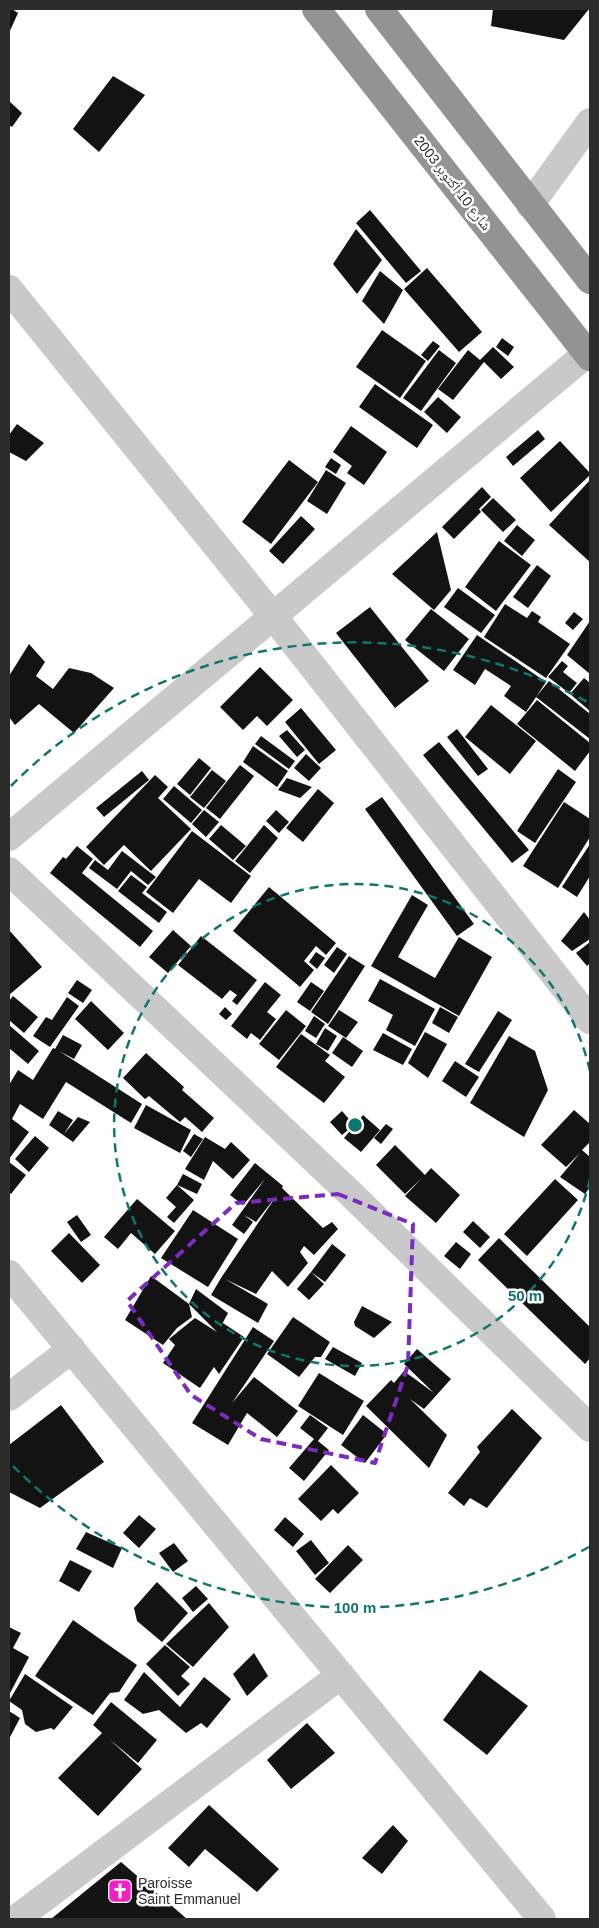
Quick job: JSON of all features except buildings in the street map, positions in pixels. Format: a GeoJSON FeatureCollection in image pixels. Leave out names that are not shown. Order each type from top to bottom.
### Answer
{"type":"FeatureCollection","features":[{"type":"Feature","properties":{"kind":"highway","name":"شارع 10 أكتوبر 2003"},"geometry":{"type":"LineString","coordinates":[[316,9],[589,354]]}},
{"type":"Feature","properties":{"kind":"highway"},"geometry":{"type":"LineString","coordinates":[[379,9],[590,280]]}},
{"type":"Feature","properties":{"kind":"street"},"geometry":{"type":"LineString","coordinates":[[530,205],[590,122]]}},
{"type":"Feature","properties":{"kind":"street"},"geometry":{"type":"LineString","coordinates":[[9,289],[274,616],[590,1020]]}},
{"type":"Feature","properties":{"kind":"street"},"geometry":{"type":"LineString","coordinates":[[9,837],[589,354]]}},
{"type":"Feature","properties":{"kind":"street"},"geometry":{"type":"LineString","coordinates":[[9,871],[350,1194],[590,1428]]}},
{"type":"Feature","properties":{"kind":"street"},"geometry":{"type":"LineString","coordinates":[[9,1274],[542,1919]]}},
{"type":"Feature","properties":{"kind":"street"},"geometry":{"type":"LineString","coordinates":[[9,1397],[72,1349]]}},
{"type":"Feature","properties":{"kind":"street"},"geometry":{"type":"LineString","coordinates":[[16,1919],[341,1675]]}},
{"type":"Feature","properties":{"kind":"highlighted area"},"geometry":{"type":"Polygon","coordinates":[[[338,1194],[413,1224],[408,1365],[375,1463],[261,1439],[191,1395],[127,1301],[236,1203],[338,1194]]]}},
{"type":"Feature","properties":{"kind":"place","name":"Paroisse Saint Emmanuel"},"geometry":{"type":"Point","coordinates":[120,1891]}}]}
